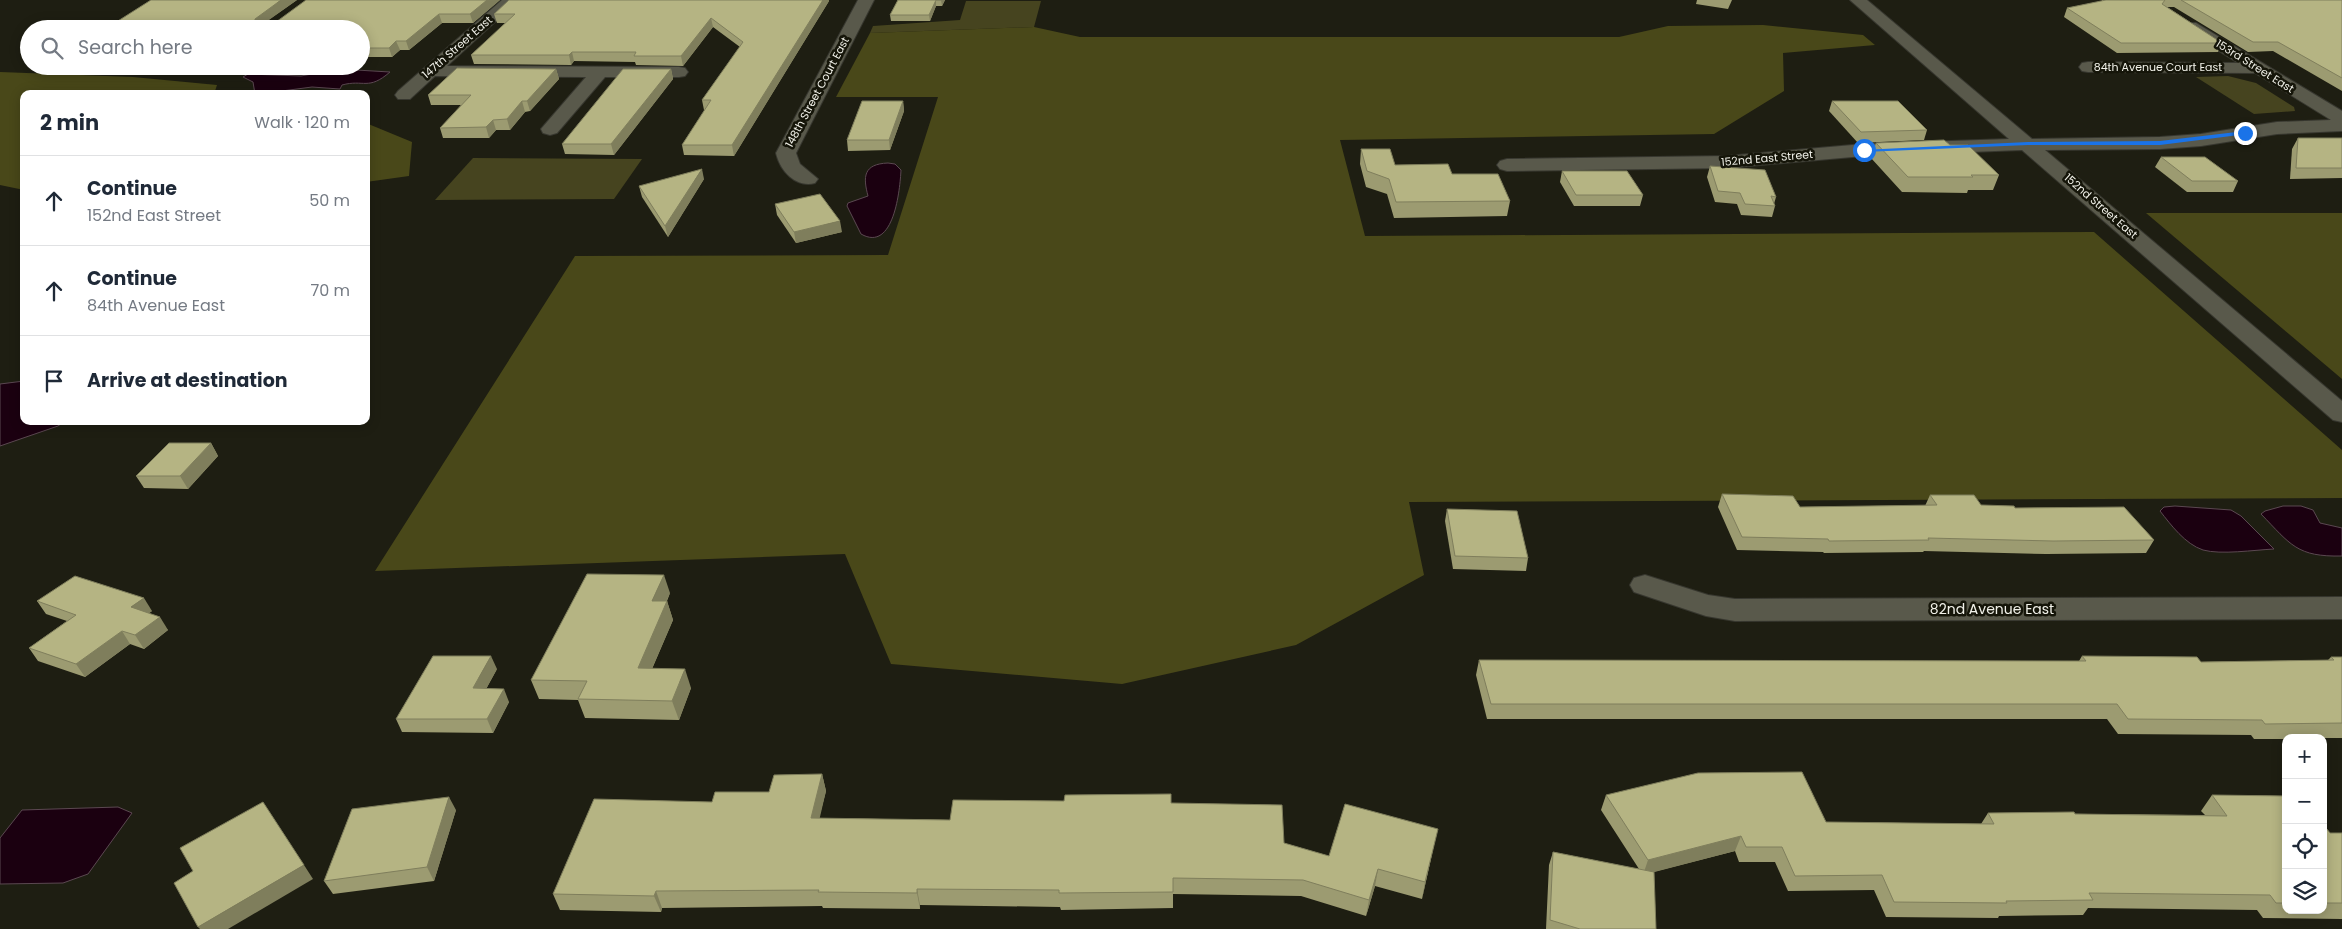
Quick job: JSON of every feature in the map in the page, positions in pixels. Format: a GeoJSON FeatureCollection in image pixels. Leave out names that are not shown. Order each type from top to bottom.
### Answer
{"type":"FeatureCollection","features":[{"type":"Feature","properties":{"kind":"street","name":"147th Street East"},"geometry":{"type":"LineString","coordinates":[[404,95],[511,0]]}},
{"type":"Feature","properties":{"kind":"street","name":"148th Street Court East"},"geometry":{"type":"LineString","coordinates":[[808,179],[795,171],[787,163],[786,153],[866,0]]}},
{"type":"Feature","properties":{"kind":"street","name":"152nd Street East"},"geometry":{"type":"LineString","coordinates":[[1858,0],[2342,414]]}},
{"type":"Feature","properties":{"kind":"street","name":"153rd Street East"},"geometry":{"type":"LineString","coordinates":[[2176,17],[2342,119]]}},
{"type":"Feature","properties":{"kind":"street","name":"84th Avenue Court East"},"geometry":{"type":"LineString","coordinates":[[2088,67],[2258,68]]}},
{"type":"Feature","properties":{"kind":"street"},"geometry":{"type":"LineString","coordinates":[[429,71],[679,72]]}},
{"type":"Feature","properties":{"kind":"street"},"geometry":{"type":"LineString","coordinates":[[550,129],[600,72]]}},
{"type":"Feature","properties":{"kind":"street","name":"152nd East Street"},"geometry":{"type":"LineString","coordinates":[[1507,165],[1727,162],[1864,150],[2028,144],[2160,143],[2201,140],[2277,128],[2342,125]]}},
{"type":"Feature","properties":{"kind":"street","name":"82nd Avenue East"},"geometry":{"type":"LineString","coordinates":[[1645,585],[1676,597],[1735,610],[2342,608]]}},
{"type":"Feature","properties":{"kind":"shaded area"},"geometry":{"type":"Polygon","coordinates":[[[966,1],[1041,1],[1034,27],[870,33],[873,26],[960,20],[966,1]]]}},
{"type":"Feature","properties":{"kind":"shaded area"},"geometry":{"type":"Polygon","coordinates":[[[1763,25],[1863,35],[1875,45],[1783,53],[1784,91],[1714,134],[1340,140],[1365,236],[2094,232],[2342,450],[2342,498],[1409,502],[1424,575],[1296,645],[1122,684],[891,664],[845,554],[375,571],[575,256],[888,255],[938,97],[836,97],[870,33],[1034,27],[1080,37],[1619,37],[1668,26],[1763,25]]]}},
{"type":"Feature","properties":{"kind":"shaded area"},"geometry":{"type":"Polygon","coordinates":[[[370,71],[390,72],[383,78],[371,83],[349,83],[342,85],[340,89],[312,87],[289,90],[254,90],[253,82],[243,77],[246,75],[370,75],[370,71]]]}},
{"type":"Feature","properties":{"kind":"shaded area"},"geometry":{"type":"Polygon","coordinates":[[[0,72],[20,73],[20,75],[133,77],[217,85],[215,90],[20,90],[20,189],[0,185],[0,72]]]}},
{"type":"Feature","properties":{"kind":"shaded area"},"geometry":{"type":"Polygon","coordinates":[[[2228,76],[2256,83],[2294,107],[2295,111],[2254,114],[2196,77],[2228,76]]]}},
{"type":"Feature","properties":{"kind":"shaded area"},"geometry":{"type":"Polygon","coordinates":[[[370,125],[412,142],[409,176],[370,181],[370,125]]]}},
{"type":"Feature","properties":{"kind":"shaded area"},"geometry":{"type":"Polygon","coordinates":[[[473,158],[642,159],[614,199],[435,200],[473,158]]]}},
{"type":"Feature","properties":{"kind":"shaded area"},"geometry":{"type":"Polygon","coordinates":[[[888,163],[895,164],[901,170],[897,204],[893,216],[888,227],[881,235],[872,237],[861,234],[847,206],[848,203],[868,196],[866,177],[869,169],[888,163]]]}},
{"type":"Feature","properties":{"kind":"shaded area"},"geometry":{"type":"Polygon","coordinates":[[[2146,213],[2342,213],[2342,379],[2146,213]]]}},
{"type":"Feature","properties":{"kind":"shaded area"},"geometry":{"type":"Polygon","coordinates":[[[20,382],[20,425],[59,425],[0,446],[0,384],[20,382]]]}},
{"type":"Feature","properties":{"kind":"shaded area"},"geometry":{"type":"Polygon","coordinates":[[[2283,506],[2301,506],[2313,510],[2320,523],[2342,528],[2342,556],[2315,554],[2296,547],[2288,541],[2261,514],[2283,506]]]}},
{"type":"Feature","properties":{"kind":"shaded area"},"geometry":{"type":"Polygon","coordinates":[[[2164,507],[2231,510],[2241,516],[2274,549],[2219,552],[2196,547],[2179,534],[2160,511],[2164,507]]]}},
{"type":"Feature","properties":{"kind":"shaded area"},"geometry":{"type":"Polygon","coordinates":[[[118,807],[132,813],[88,874],[63,883],[0,884],[0,838],[22,810],[118,807]]]}},
{"type":"Feature","properties":{"kind":"building"},"geometry":{"type":"Polygon","coordinates":[[[151,0],[281,0],[255,20],[119,20],[151,0]]]}},
{"type":"Feature","properties":{"kind":"building"},"geometry":{"type":"Polygon","coordinates":[[[306,0],[487,0],[470,14],[439,14],[406,41],[396,41],[389,48],[370,48],[370,20],[279,20],[306,0]]]}},
{"type":"Feature","properties":{"kind":"building"},"geometry":{"type":"Polygon","coordinates":[[[509,0],[823,0],[732,145],[682,145],[711,100],[702,100],[743,42],[711,18],[681,56],[634,56],[636,52],[572,52],[569,55],[471,55],[515,14],[494,14],[509,0]]]}},
{"type":"Feature","properties":{"kind":"building"},"geometry":{"type":"Polygon","coordinates":[[[898,0],[936,0],[929,15],[890,15],[898,0]]]}},
{"type":"Feature","properties":{"kind":"building"},"geometry":{"type":"Polygon","coordinates":[[[2106,0],[2165,0],[2162,4],[2222,43],[2121,43],[2067,8],[2106,0]]]}},
{"type":"Feature","properties":{"kind":"building"},"geometry":{"type":"Polygon","coordinates":[[[2181,0],[2342,0],[2342,78],[2278,42],[2253,42],[2181,0]]]}},
{"type":"Feature","properties":{"kind":"building"},"geometry":{"type":"Polygon","coordinates":[[[457,68],[556,69],[527,101],[522,101],[507,119],[493,120],[486,127],[440,128],[471,95],[428,95],[457,68]]]}},
{"type":"Feature","properties":{"kind":"building"},"geometry":{"type":"Polygon","coordinates":[[[623,69],[671,69],[611,144],[562,144],[623,69]]]}},
{"type":"Feature","properties":{"kind":"building"},"geometry":{"type":"Polygon","coordinates":[[[862,101],[903,101],[889,140],[847,140],[862,101]]]}},
{"type":"Feature","properties":{"kind":"building"},"geometry":{"type":"Polygon","coordinates":[[[1832,101],[1898,101],[1927,130],[1861,132],[1832,101]]]}},
{"type":"Feature","properties":{"kind":"building"},"geometry":{"type":"Polygon","coordinates":[[[2298,138],[2342,138],[2342,168],[2296,168],[2298,138]]]}},
{"type":"Feature","properties":{"kind":"building"},"geometry":{"type":"Polygon","coordinates":[[[1944,140],[1950,145],[1968,145],[1999,175],[1908,177],[1876,143],[1944,140]]]}},
{"type":"Feature","properties":{"kind":"building"},"geometry":{"type":"Polygon","coordinates":[[[1361,149],[1390,149],[1395,165],[1448,164],[1452,174],[1498,174],[1510,201],[1396,202],[1389,179],[1367,171],[1361,149]]]}},
{"type":"Feature","properties":{"kind":"building"},"geometry":{"type":"Polygon","coordinates":[[[2161,157],[2205,157],[2238,181],[2192,181],[2161,157]]]}},
{"type":"Feature","properties":{"kind":"building"},"geometry":{"type":"Polygon","coordinates":[[[1710,166],[1765,170],[1776,197],[1771,196],[1775,206],[1745,204],[1740,193],[1718,191],[1710,166]]]}},
{"type":"Feature","properties":{"kind":"building"},"geometry":{"type":"Polygon","coordinates":[[[702,169],[665,226],[639,186],[702,169]]]}},
{"type":"Feature","properties":{"kind":"building"},"geometry":{"type":"Polygon","coordinates":[[[1562,171],[1627,171],[1643,195],[1576,195],[1562,171]]]}},
{"type":"Feature","properties":{"kind":"building"},"geometry":{"type":"Polygon","coordinates":[[[820,194],[840,221],[794,232],[775,204],[820,194]]]}},
{"type":"Feature","properties":{"kind":"building"},"geometry":{"type":"Polygon","coordinates":[[[169,443],[211,443],[180,476],[136,476],[169,443]]]}},
{"type":"Feature","properties":{"kind":"building"},"geometry":{"type":"Polygon","coordinates":[[[1722,494],[1793,496],[1800,507],[1937,505],[1930,495],[1974,495],[1981,505],[2014,506],[2015,508],[2124,507],[2154,540],[2053,541],[1928,538],[1929,540],[1829,541],[1828,539],[1742,537],[1722,494]]]}},
{"type":"Feature","properties":{"kind":"building"},"geometry":{"type":"Polygon","coordinates":[[[1447,509],[1517,511],[1528,558],[1455,556],[1447,509]]]}},
{"type":"Feature","properties":{"kind":"building"},"geometry":{"type":"Polygon","coordinates":[[[587,574],[664,575],[652,601],[667,601],[638,668],[685,669],[672,701],[578,699],[587,681],[531,680],[587,574]]]}},
{"type":"Feature","properties":{"kind":"building"},"geometry":{"type":"Polygon","coordinates":[[[75,576],[144,598],[131,607],[160,617],[135,635],[122,631],[76,664],[29,648],[76,615],[37,601],[75,576]]]}},
{"type":"Feature","properties":{"kind":"building"},"geometry":{"type":"Polygon","coordinates":[[[433,656],[491,656],[473,688],[504,689],[487,719],[396,719],[433,656]]]}},
{"type":"Feature","properties":{"kind":"building"},"geometry":{"type":"Polygon","coordinates":[[[2082,656],[2197,657],[2201,662],[2334,660],[2331,657],[2342,657],[2342,723],[2265,724],[2262,720],[2128,719],[2117,704],[1491,704],[1479,660],[2086,661],[2082,656]]]}},
{"type":"Feature","properties":{"kind":"building"},"geometry":{"type":"Polygon","coordinates":[[[1802,772],[1826,822],[1994,824],[1988,813],[2074,812],[2075,814],[2227,816],[2212,795],[2282,796],[2282,903],[2276,903],[2270,895],[2089,893],[2093,900],[2006,901],[2007,903],[1894,902],[1882,875],[1795,876],[1782,847],[1746,847],[1741,836],[1648,860],[1606,795],[1698,773],[1802,772]]]}},
{"type":"Feature","properties":{"kind":"building"},"geometry":{"type":"Polygon","coordinates":[[[822,774],[811,818],[950,820],[953,800],[1064,801],[1065,795],[1171,794],[1171,803],[1282,805],[1284,843],[1329,856],[1345,804],[1438,829],[1425,882],[1378,869],[1369,900],[1303,880],[1173,878],[1173,892],[1059,893],[1059,890],[917,889],[917,893],[818,892],[819,890],[656,891],[654,896],[553,894],[594,799],[712,802],[715,792],[769,792],[774,775],[822,774]]]}},
{"type":"Feature","properties":{"kind":"building"},"geometry":{"type":"Polygon","coordinates":[[[449,797],[427,867],[324,881],[352,809],[449,797]]]}},
{"type":"Feature","properties":{"kind":"building"},"geometry":{"type":"Polygon","coordinates":[[[263,802],[304,865],[198,927],[174,883],[193,871],[180,848],[263,802]]]}},
{"type":"Feature","properties":{"kind":"building"},"geometry":{"type":"Polygon","coordinates":[[[2327,829],[2330,833],[2342,833],[2342,903],[2327,903],[2327,829]]]}},
{"type":"Feature","properties":{"kind":"building"},"geometry":{"type":"Polygon","coordinates":[[[1553,852],[1654,872],[1656,929],[1580,929],[1550,920],[1553,852]]]}},
{"type":"Feature","properties":{"kind":"route"},"geometry":{"type":"LineString","coordinates":[[1864,150],[1965,145],[2160,143],[2201,140],[2245,133]]}}]}
